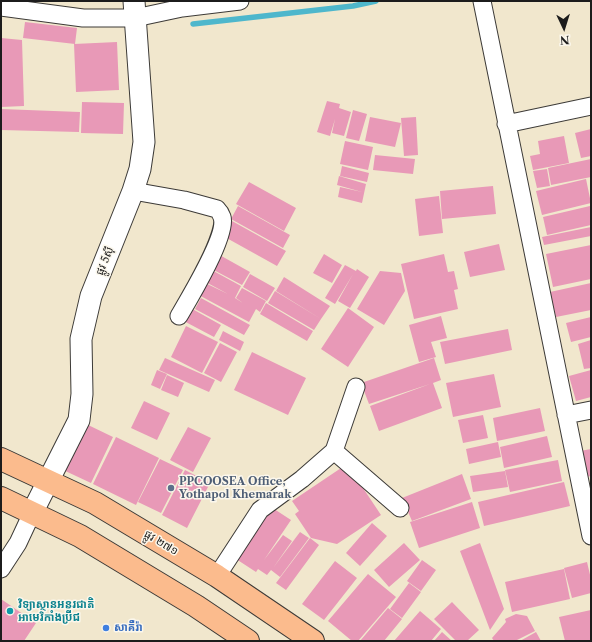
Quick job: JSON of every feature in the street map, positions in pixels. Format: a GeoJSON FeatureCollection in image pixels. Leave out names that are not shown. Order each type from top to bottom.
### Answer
{"type":"FeatureCollection","features":[{"type":"Feature","properties":{"kind":"main road","name":"ផ្លូវ ២៧១"},"geometry":{"type":"LineString","coordinates":[[1,459],[95,504],[217,576],[312,641]]}},
{"type":"Feature","properties":{"kind":"main road"},"geometry":{"type":"LineString","coordinates":[[1,498],[80,536],[196,606],[248,641]]}},
{"type":"Feature","properties":{"kind":"street"},"geometry":{"type":"LineString","coordinates":[[1,7],[83,18],[134,10],[182,8],[240,1]]}},
{"type":"Feature","properties":{"kind":"street"},"geometry":{"type":"LineString","coordinates":[[482,1],[591,536]]}},
{"type":"Feature","properties":{"kind":"street","name":"ផ្លូវ 5ស៊ី"},"geometry":{"type":"LineString","coordinates":[[32,513],[79,420],[82,394],[81,339],[91,296],[133,191],[140,169],[144,142],[134,10]]}},
{"type":"Feature","properties":{"kind":"street"},"geometry":{"type":"LineString","coordinates":[[506,124],[591,106]]}},
{"type":"Feature","properties":{"kind":"street"},"geometry":{"type":"LineString","coordinates":[[133,191],[184,200],[218,209],[223,218],[220,239],[179,316]]}},
{"type":"Feature","properties":{"kind":"street"},"geometry":{"type":"LineString","coordinates":[[217,576],[260,510],[302,479],[334,451],[356,387]]}},
{"type":"Feature","properties":{"kind":"street"},"geometry":{"type":"LineString","coordinates":[[566,415],[591,410]]}},
{"type":"Feature","properties":{"kind":"street"},"geometry":{"type":"LineString","coordinates":[[334,451],[400,508]]}},
{"type":"Feature","properties":{"kind":"street"},"geometry":{"type":"LineString","coordinates":[[1,569],[18,543],[32,513]]}},
{"type":"Feature","properties":{"kind":"building"},"geometry":{"type":"Polygon","coordinates":[[[25,22],[77,28],[75,44],[23,38],[25,22]]]}},
{"type":"Feature","properties":{"kind":"building"},"geometry":{"type":"Polygon","coordinates":[[[1,38],[22,40],[24,106],[1,107],[1,38]]]}},
{"type":"Feature","properties":{"kind":"building"},"geometry":{"type":"Polygon","coordinates":[[[117,42],[119,90],[76,92],[74,44],[117,42]]]}},
{"type":"Feature","properties":{"kind":"building"},"geometry":{"type":"Polygon","coordinates":[[[327,101],[340,104],[339,108],[351,112],[344,136],[332,133],[335,119],[330,136],[317,132],[327,101]]]}},
{"type":"Feature","properties":{"kind":"building"},"geometry":{"type":"Polygon","coordinates":[[[82,102],[124,103],[123,134],[81,133],[82,102]]]}},
{"type":"Feature","properties":{"kind":"building"},"geometry":{"type":"Polygon","coordinates":[[[1,109],[80,112],[79,132],[1,130],[1,109]]]}},
{"type":"Feature","properties":{"kind":"building"},"geometry":{"type":"Polygon","coordinates":[[[353,110],[367,114],[359,141],[346,138],[353,110]]]}},
{"type":"Feature","properties":{"kind":"building"},"geometry":{"type":"Polygon","coordinates":[[[370,117],[401,123],[395,147],[365,141],[370,117]]]}},
{"type":"Feature","properties":{"kind":"building"},"geometry":{"type":"Polygon","coordinates":[[[416,117],[418,155],[404,156],[401,118],[416,117]]]}},
{"type":"Feature","properties":{"kind":"building"},"geometry":{"type":"Polygon","coordinates":[[[591,129],[591,156],[581,158],[575,133],[591,129]]]}},
{"type":"Feature","properties":{"kind":"building"},"geometry":{"type":"Polygon","coordinates":[[[564,136],[569,163],[533,170],[530,156],[540,154],[538,141],[564,136]]]}},
{"type":"Feature","properties":{"kind":"building"},"geometry":{"type":"Polygon","coordinates":[[[345,141],[373,147],[368,170],[340,164],[345,141]]]}},
{"type":"Feature","properties":{"kind":"building"},"geometry":{"type":"Polygon","coordinates":[[[375,155],[415,159],[413,174],[373,170],[375,155]]]}},
{"type":"Feature","properties":{"kind":"building"},"geometry":{"type":"Polygon","coordinates":[[[591,159],[591,177],[551,185],[548,168],[591,159]]]}},
{"type":"Feature","properties":{"kind":"building"},"geometry":{"type":"Polygon","coordinates":[[[342,166],[369,173],[367,182],[340,176],[342,166]]]}},
{"type":"Feature","properties":{"kind":"building"},"geometry":{"type":"Polygon","coordinates":[[[547,169],[550,186],[537,188],[533,171],[547,169]]]}},
{"type":"Feature","properties":{"kind":"building"},"geometry":{"type":"Polygon","coordinates":[[[339,176],[366,184],[362,203],[338,197],[340,187],[362,192],[337,185],[339,176]]]}},
{"type":"Feature","properties":{"kind":"building"},"geometry":{"type":"Polygon","coordinates":[[[586,179],[591,203],[542,215],[536,191],[586,179]]]}},
{"type":"Feature","properties":{"kind":"building"},"geometry":{"type":"Polygon","coordinates":[[[249,182],[296,208],[284,231],[236,204],[249,182]]]}},
{"type":"Feature","properties":{"kind":"building"},"geometry":{"type":"Polygon","coordinates":[[[493,186],[496,214],[442,219],[440,191],[493,186]]]}},
{"type":"Feature","properties":{"kind":"building"},"geometry":{"type":"Polygon","coordinates":[[[439,196],[443,233],[419,236],[415,199],[439,196]]]}},
{"type":"Feature","properties":{"kind":"building"},"geometry":{"type":"Polygon","coordinates":[[[238,206],[290,235],[283,248],[231,219],[238,206]]]}},
{"type":"Feature","properties":{"kind":"building"},"geometry":{"type":"Polygon","coordinates":[[[590,206],[591,225],[547,235],[543,217],[590,206]]]}},
{"type":"Feature","properties":{"kind":"building"},"geometry":{"type":"Polygon","coordinates":[[[232,221],[286,251],[277,266],[223,236],[232,221]]]}},
{"type":"Feature","properties":{"kind":"building"},"geometry":{"type":"Polygon","coordinates":[[[591,227],[591,236],[544,245],[542,237],[591,227]]]}},
{"type":"Feature","properties":{"kind":"building"},"geometry":{"type":"Polygon","coordinates":[[[499,244],[505,270],[470,277],[464,252],[499,244]]]}},
{"type":"Feature","properties":{"kind":"building"},"geometry":{"type":"Polygon","coordinates":[[[591,245],[591,279],[553,287],[546,254],[591,245]]]}},
{"type":"Feature","properties":{"kind":"building"},"geometry":{"type":"Polygon","coordinates":[[[216,253],[250,272],[242,285],[208,267],[216,253]]]}},
{"type":"Feature","properties":{"kind":"building"},"geometry":{"type":"Polygon","coordinates":[[[324,254],[342,265],[332,283],[313,273],[324,254]]]}},
{"type":"Feature","properties":{"kind":"building"},"geometry":{"type":"Polygon","coordinates":[[[444,254],[448,272],[454,271],[458,289],[454,290],[458,309],[414,319],[401,264],[444,254]]]}},
{"type":"Feature","properties":{"kind":"building"},"geometry":{"type":"Polygon","coordinates":[[[345,265],[356,271],[357,269],[369,277],[350,308],[338,301],[353,274],[335,304],[325,298],[345,265]]]}},
{"type":"Feature","properties":{"kind":"building"},"geometry":{"type":"Polygon","coordinates":[[[208,268],[241,286],[235,298],[243,303],[236,298],[242,288],[266,301],[260,312],[256,309],[249,322],[195,293],[201,281],[228,294],[202,280],[208,268]]]}},
{"type":"Feature","properties":{"kind":"building"},"geometry":{"type":"Polygon","coordinates":[[[380,271],[401,273],[405,291],[384,325],[357,309],[380,271]]]}},
{"type":"Feature","properties":{"kind":"building"},"geometry":{"type":"Polygon","coordinates":[[[250,274],[275,288],[267,301],[243,287],[250,274]]]}},
{"type":"Feature","properties":{"kind":"building"},"geometry":{"type":"Polygon","coordinates":[[[284,277],[330,306],[321,319],[276,291],[284,277]]]}},
{"type":"Feature","properties":{"kind":"building"},"geometry":{"type":"Polygon","coordinates":[[[591,283],[591,310],[556,317],[550,292],[591,283]]]}},
{"type":"Feature","properties":{"kind":"building"},"geometry":{"type":"Polygon","coordinates":[[[275,291],[321,319],[314,330],[268,303],[275,291]]]}},
{"type":"Feature","properties":{"kind":"building"},"geometry":{"type":"Polygon","coordinates":[[[201,298],[250,325],[244,335],[195,309],[201,298]]]}},
{"type":"Feature","properties":{"kind":"building"},"geometry":{"type":"Polygon","coordinates":[[[266,303],[313,331],[307,341],[260,314],[266,303]]]}},
{"type":"Feature","properties":{"kind":"building"},"geometry":{"type":"Polygon","coordinates":[[[187,306],[221,325],[214,337],[180,319],[187,306]]]}},
{"type":"Feature","properties":{"kind":"building"},"geometry":{"type":"Polygon","coordinates":[[[348,308],[374,327],[348,367],[321,349],[348,308]]]}},
{"type":"Feature","properties":{"kind":"building"},"geometry":{"type":"Polygon","coordinates":[[[441,316],[447,338],[431,342],[436,357],[419,362],[409,325],[441,316]]]}},
{"type":"Feature","properties":{"kind":"building"},"geometry":{"type":"Polygon","coordinates":[[[591,317],[591,337],[571,342],[566,323],[591,317]]]}},
{"type":"Feature","properties":{"kind":"building"},"geometry":{"type":"Polygon","coordinates":[[[186,326],[218,342],[202,373],[171,357],[186,326]]]}},
{"type":"Feature","properties":{"kind":"building"},"geometry":{"type":"Polygon","coordinates":[[[508,329],[512,350],[445,364],[440,342],[508,329]]]}},
{"type":"Feature","properties":{"kind":"building"},"geometry":{"type":"Polygon","coordinates":[[[223,331],[244,342],[240,351],[219,340],[223,331]]]}},
{"type":"Feature","properties":{"kind":"building"},"geometry":{"type":"Polygon","coordinates":[[[591,340],[591,368],[584,369],[578,344],[591,340]]]}},
{"type":"Feature","properties":{"kind":"building"},"geometry":{"type":"Polygon","coordinates":[[[220,343],[237,352],[221,382],[204,373],[220,343]]]}},
{"type":"Feature","properties":{"kind":"building"},"geometry":{"type":"Polygon","coordinates":[[[252,352],[306,378],[288,415],[234,390],[252,352]]]}},
{"type":"Feature","properties":{"kind":"building"},"geometry":{"type":"Polygon","coordinates":[[[165,358],[215,380],[209,392],[159,370],[165,358]]]}},
{"type":"Feature","properties":{"kind":"building"},"geometry":{"type":"Polygon","coordinates":[[[434,358],[441,380],[433,383],[442,408],[379,431],[370,406],[430,384],[369,404],[361,383],[434,358]]]}},
{"type":"Feature","properties":{"kind":"building"},"geometry":{"type":"Polygon","coordinates":[[[157,370],[167,374],[160,389],[151,385],[157,370]]]}},
{"type":"Feature","properties":{"kind":"building"},"geometry":{"type":"Polygon","coordinates":[[[591,370],[591,397],[576,401],[569,376],[591,370]]]}},
{"type":"Feature","properties":{"kind":"building"},"geometry":{"type":"Polygon","coordinates":[[[494,374],[501,407],[453,417],[446,383],[494,374]]]}},
{"type":"Feature","properties":{"kind":"building"},"geometry":{"type":"Polygon","coordinates":[[[167,375],[184,383],[178,397],[161,390],[167,375]]]}},
{"type":"Feature","properties":{"kind":"building"},"geometry":{"type":"Polygon","coordinates":[[[144,401],[170,413],[157,440],[131,428],[144,401]]]}},
{"type":"Feature","properties":{"kind":"building"},"geometry":{"type":"Polygon","coordinates":[[[540,408],[545,431],[497,441],[493,418],[540,408]]]}},
{"type":"Feature","properties":{"kind":"building"},"geometry":{"type":"Polygon","coordinates":[[[483,415],[488,438],[463,443],[458,420],[483,415]]]}},
{"type":"Feature","properties":{"kind":"building"},"geometry":{"type":"Polygon","coordinates":[[[84,423],[113,437],[91,483],[61,469],[84,423]]]}},
{"type":"Feature","properties":{"kind":"building"},"geometry":{"type":"Polygon","coordinates":[[[188,427],[211,438],[193,472],[170,460],[188,427]]]}},
{"type":"Feature","properties":{"kind":"building"},"geometry":{"type":"Polygon","coordinates":[[[547,436],[552,457],[504,468],[500,447],[547,436]]]}},
{"type":"Feature","properties":{"kind":"building"},"geometry":{"type":"Polygon","coordinates":[[[116,437],[159,458],[136,505],[93,484],[116,437]]]}},
{"type":"Feature","properties":{"kind":"building"},"geometry":{"type":"Polygon","coordinates":[[[498,442],[501,457],[469,464],[466,449],[498,442]]]}},
{"type":"Feature","properties":{"kind":"building"},"geometry":{"type":"Polygon","coordinates":[[[591,449],[591,476],[586,477],[580,451],[591,449]]]}},
{"type":"Feature","properties":{"kind":"building"},"geometry":{"type":"Polygon","coordinates":[[[160,459],[183,470],[161,513],[138,502],[160,459]]]}},
{"type":"Feature","properties":{"kind":"building"},"geometry":{"type":"Polygon","coordinates":[[[558,460],[562,481],[510,492],[505,470],[558,460]]]}},
{"type":"Feature","properties":{"kind":"building"},"geometry":{"type":"Polygon","coordinates":[[[347,464],[381,515],[337,544],[311,538],[295,514],[299,511],[292,501],[347,464]]]}},
{"type":"Feature","properties":{"kind":"building"},"geometry":{"type":"Polygon","coordinates":[[[185,470],[210,483],[187,528],[162,515],[185,470]]]}},
{"type":"Feature","properties":{"kind":"building"},"geometry":{"type":"Polygon","coordinates":[[[505,471],[508,487],[473,492],[470,476],[505,471]]]}},
{"type":"Feature","properties":{"kind":"building"},"geometry":{"type":"Polygon","coordinates":[[[462,474],[471,499],[412,521],[402,498],[462,474]]]}},
{"type":"Feature","properties":{"kind":"building"},"geometry":{"type":"Polygon","coordinates":[[[564,482],[570,506],[484,526],[478,502],[564,482]]]}},
{"type":"Feature","properties":{"kind":"building"},"geometry":{"type":"Polygon","coordinates":[[[472,502],[480,528],[419,548],[410,522],[472,502]]]}},
{"type":"Feature","properties":{"kind":"building"},"geometry":{"type":"Polygon","coordinates":[[[268,505],[291,520],[264,560],[283,535],[292,541],[273,568],[300,532],[309,538],[280,577],[271,570],[267,575],[258,569],[256,572],[233,557],[268,505]]]}},
{"type":"Feature","properties":{"kind":"building"},"geometry":{"type":"Polygon","coordinates":[[[372,523],[387,536],[360,566],[346,553],[372,523]]]}},
{"type":"Feature","properties":{"kind":"building"},"geometry":{"type":"Polygon","coordinates":[[[310,538],[319,545],[286,590],[276,583],[310,538]]]}},
{"type":"Feature","properties":{"kind":"building"},"geometry":{"type":"Polygon","coordinates":[[[404,543],[420,560],[389,587],[374,570],[404,543]]]}},
{"type":"Feature","properties":{"kind":"building"},"geometry":{"type":"Polygon","coordinates":[[[480,543],[504,609],[490,630],[460,551],[480,543]]]}},
{"type":"Feature","properties":{"kind":"building"},"geometry":{"type":"Polygon","coordinates":[[[422,560],[436,570],[421,591],[407,581],[422,560]]]}},
{"type":"Feature","properties":{"kind":"building"},"geometry":{"type":"Polygon","coordinates":[[[335,561],[357,578],[324,620],[302,604],[335,561]]]}},
{"type":"Feature","properties":{"kind":"building"},"geometry":{"type":"Polygon","coordinates":[[[587,562],[591,579],[591,593],[572,598],[564,568],[587,562]]]}},
{"type":"Feature","properties":{"kind":"building"},"geometry":{"type":"Polygon","coordinates":[[[564,569],[570,599],[512,612],[505,582],[564,569]]]}},
{"type":"Feature","properties":{"kind":"building"},"geometry":{"type":"Polygon","coordinates":[[[368,574],[396,597],[358,641],[352,641],[328,621],[368,574]]]}},
{"type":"Feature","properties":{"kind":"building"},"geometry":{"type":"Polygon","coordinates":[[[409,583],[421,592],[402,618],[390,609],[409,583]]]}},
{"type":"Feature","properties":{"kind":"building","name":"វិទ្យាស្ថានអន្តរជាតិ អាមេរិកាំងប្រីជ"},"geometry":{"type":"Polygon","coordinates":[[[1,599],[36,623],[24,641],[1,641],[1,599]]]}},
{"type":"Feature","properties":{"kind":"building"},"geometry":{"type":"Polygon","coordinates":[[[452,602],[479,630],[467,641],[456,641],[434,619],[452,602]]]}},
{"type":"Feature","properties":{"kind":"building"},"geometry":{"type":"Polygon","coordinates":[[[388,608],[402,619],[384,641],[360,641],[388,608]]]}},
{"type":"Feature","properties":{"kind":"building"},"geometry":{"type":"Polygon","coordinates":[[[591,610],[591,641],[565,641],[559,617],[591,610]]]}},
{"type":"Feature","properties":{"kind":"building"},"geometry":{"type":"Polygon","coordinates":[[[420,611],[441,629],[431,641],[394,641],[420,611]]]}},
{"type":"Feature","properties":{"kind":"building"},"geometry":{"type":"Polygon","coordinates":[[[516,614],[527,616],[535,631],[515,641],[494,641],[492,638],[506,622],[505,619],[516,614]]]}},
{"type":"Feature","properties":{"kind":"building"},"geometry":{"type":"Polygon","coordinates":[[[442,632],[452,641],[434,641],[442,632]]]}},
{"type":"Feature","properties":{"kind":"building"},"geometry":{"type":"Polygon","coordinates":[[[536,632],[541,641],[520,641],[536,632]]]}},
{"type":"Feature","properties":{"kind":"waterway"},"geometry":{"type":"LineString","coordinates":[[193,24],[353,6],[376,1]]}},
{"type":"Feature","properties":{"kind":"place","name":"PPCOOSEA Office, Yothapol Khemarak"},"geometry":{"type":"Point","coordinates":[171,488]}},
{"type":"Feature","properties":{"kind":"place","name":"វិទ្យាស្ថានអន្តរជាតិ អាមេរិកាំងប្រីជ"},"geometry":{"type":"Point","coordinates":[10,611]}},
{"type":"Feature","properties":{"kind":"place","name":"សាគឺរ៉ា"},"geometry":{"type":"Point","coordinates":[106,628]}}]}
